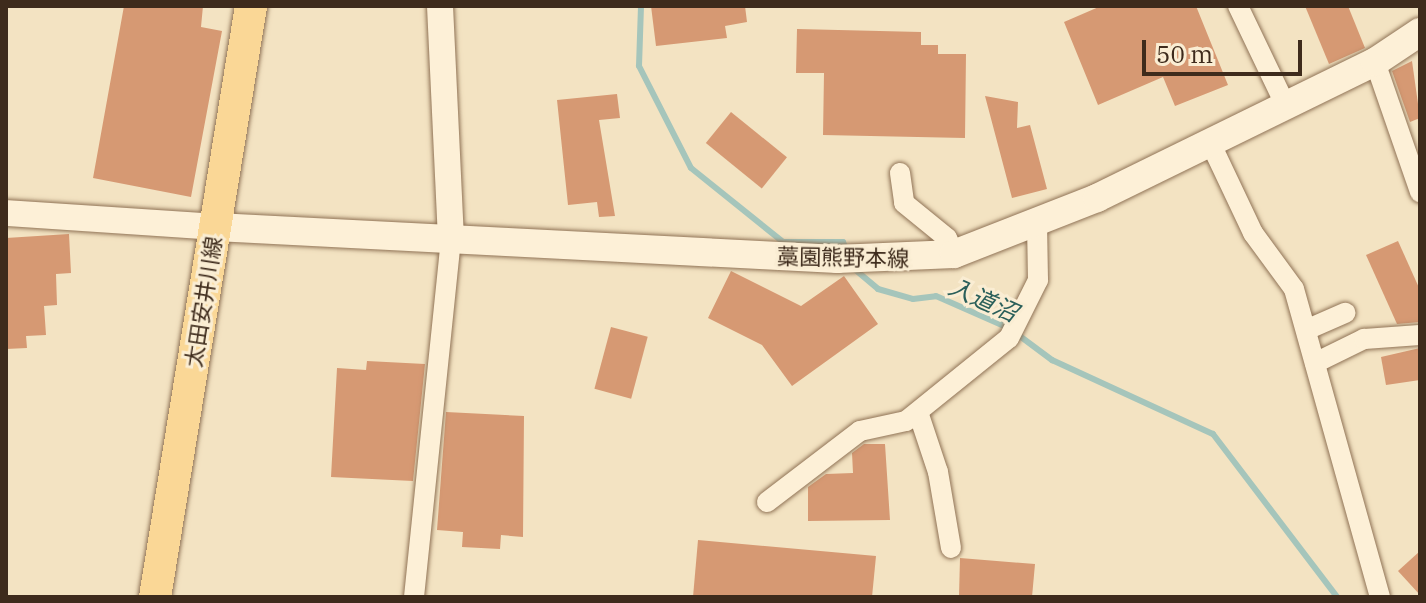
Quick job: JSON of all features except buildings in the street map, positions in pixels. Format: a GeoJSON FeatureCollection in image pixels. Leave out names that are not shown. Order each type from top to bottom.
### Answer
{"type":"FeatureCollection","features":[{"type":"Feature","properties":{"kind":"main road","name":"太田安井川線"},"geometry":{"type":"LineString","coordinates":[[155,597],[251,6]]}},
{"type":"Feature","properties":{"kind":"main road","name":"藁園熊野本線"},"geometry":{"type":"LineString","coordinates":[[216,227],[847,259],[954,254],[1037,225],[1375,62],[1420,32]]}},
{"type":"Feature","properties":{"kind":"street"},"geometry":{"type":"LineString","coordinates":[[414,597],[451,240],[440,6]]}},
{"type":"Feature","properties":{"kind":"street"},"geometry":{"type":"LineString","coordinates":[[1238,6],[1286,106]]}},
{"type":"Feature","properties":{"kind":"street"},"geometry":{"type":"LineString","coordinates":[[1375,62],[1420,192]]}},
{"type":"Feature","properties":{"kind":"street"},"geometry":{"type":"LineString","coordinates":[[1210,142],[1253,233],[1294,289],[1380,597]]}},
{"type":"Feature","properties":{"kind":"street"},"geometry":{"type":"LineString","coordinates":[[900,173],[904,203],[947,238],[954,254]]}},
{"type":"Feature","properties":{"kind":"street"},"geometry":{"type":"LineString","coordinates":[[6,213],[216,227]]}},
{"type":"Feature","properties":{"kind":"street"},"geometry":{"type":"LineString","coordinates":[[767,502],[860,431],[918,412],[1014,333],[1038,280],[1037,225]]}},
{"type":"Feature","properties":{"kind":"street"},"geometry":{"type":"LineString","coordinates":[[1306,330],[1345,313]]}},
{"type":"Feature","properties":{"kind":"street"},"geometry":{"type":"LineString","coordinates":[[1315,363],[1364,339],[1420,335]]}},
{"type":"Feature","properties":{"kind":"street"},"geometry":{"type":"LineString","coordinates":[[918,412],[938,472],[951,548]]}},
{"type":"Feature","properties":{"kind":"waterway","name":"入道沼"},"geometry":{"type":"LineString","coordinates":[[641,6],[639,66],[691,168],[783,242],[843,242],[846,249]]}},
{"type":"Feature","properties":{"kind":"waterway","name":"入道沼"},"geometry":{"type":"LineString","coordinates":[[852,267],[878,289],[913,299],[936,296],[1009,328],[1052,360],[1213,434],[1337,597]]}}]}
